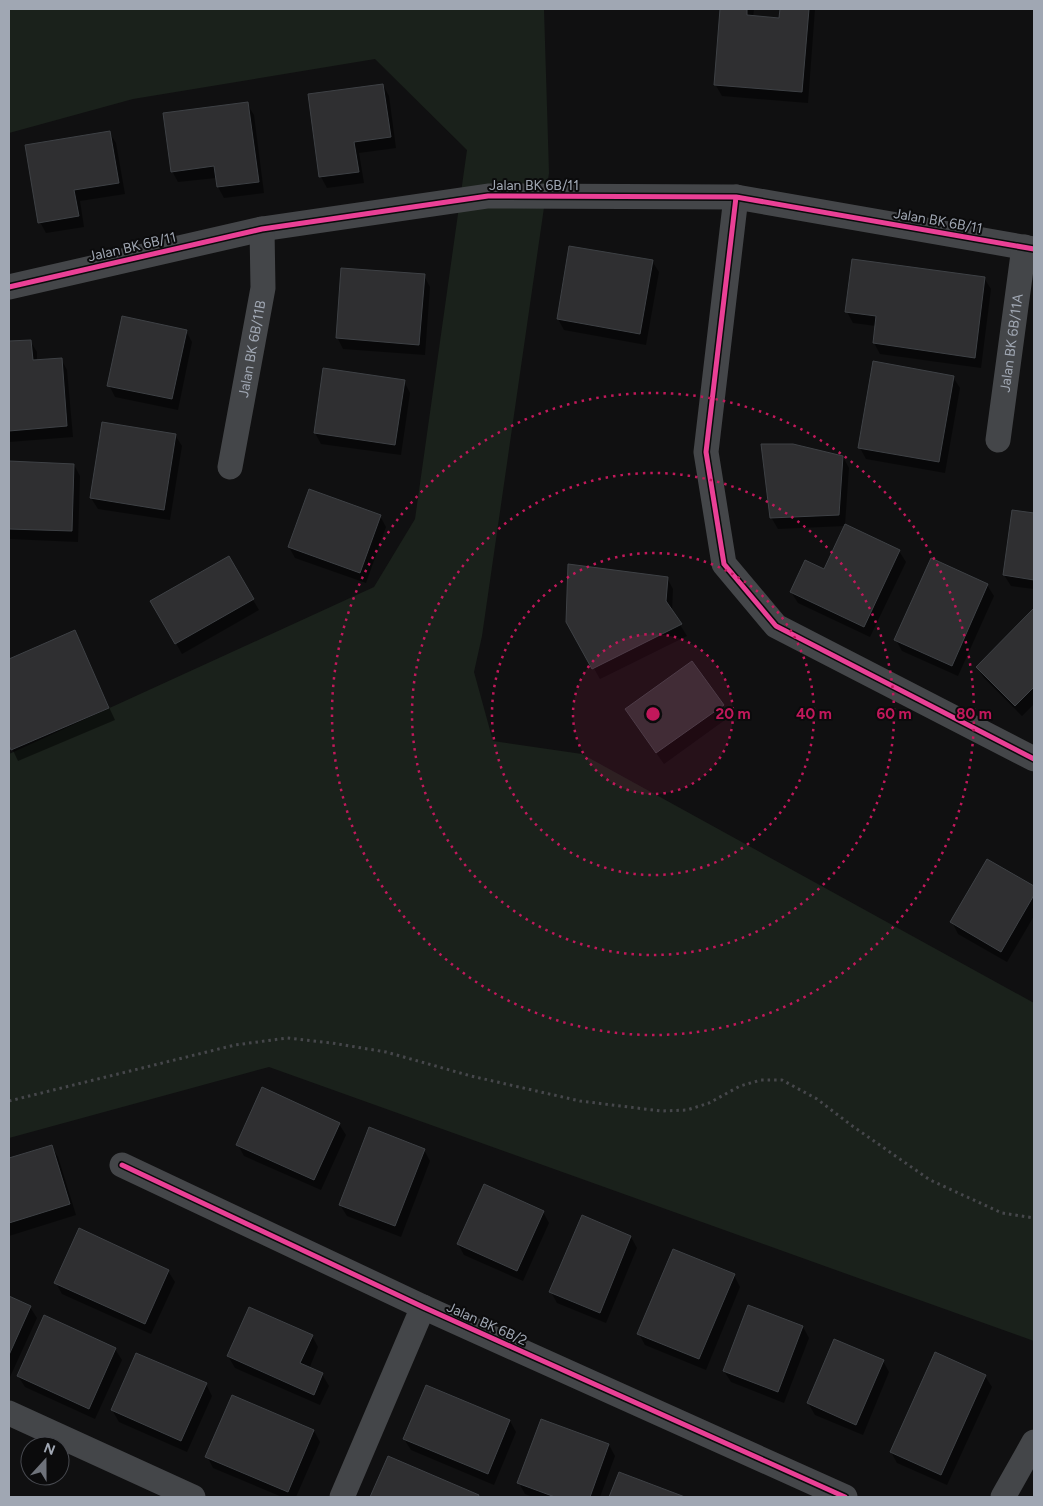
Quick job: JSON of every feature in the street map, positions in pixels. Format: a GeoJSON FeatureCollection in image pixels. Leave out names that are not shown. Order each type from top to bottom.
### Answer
{"type":"FeatureCollection","features":[{"type":"Feature","properties":{"kind":"street","name":"Jalan BK 6B/11"},"geometry":{"type":"LineString","coordinates":[[9,287],[262,229],[488,196],[736,197],[1029,248]]}},
{"type":"Feature","properties":{"kind":"street"},"geometry":{"type":"LineString","coordinates":[[736,197],[706,452],[724,564],[776,626],[1034,758]]}},
{"type":"Feature","properties":{"kind":"street","name":"Jalan BK 6B/11B"},"geometry":{"type":"LineString","coordinates":[[230,468],[263,288],[262,229]]}},
{"type":"Feature","properties":{"kind":"street","name":"Jalan BK 6B/11A"},"geometry":{"type":"LineString","coordinates":[[998,440],[1029,248]]}},
{"type":"Feature","properties":{"kind":"street","name":"Jalan BK 6B/2"},"geometry":{"type":"LineString","coordinates":[[122,1165],[423,1307],[846,1497]]}},
{"type":"Feature","properties":{"kind":"street"},"geometry":{"type":"LineString","coordinates":[[342,1497],[423,1307]]}},
{"type":"Feature","properties":{"kind":"street"},"geometry":{"type":"LineString","coordinates":[[9,1412],[193,1497]]}},
{"type":"Feature","properties":{"kind":"street"},"geometry":{"type":"LineString","coordinates":[[1003,1497],[1034,1442]]}},
{"type":"Feature","properties":{"kind":"path"},"geometry":{"type":"LineString","coordinates":[[9,1101],[235,1045],[287,1038],[386,1052],[470,1076],[580,1101],[661,1111],[687,1110],[709,1102],[740,1086],[761,1080],[782,1080],[817,1099],[930,1180],[1002,1213],[1034,1218]]}},
{"type":"Feature","properties":{"kind":"shaded area"},"geometry":{"type":"Polygon","coordinates":[[[9,9],[544,9],[549,173],[482,636],[474,672],[493,741],[582,754],[1034,1003],[1034,1341],[269,1067],[9,1138],[9,754],[374,587],[415,519],[467,150],[375,59],[133,99],[9,133],[9,9]]]}},
{"type":"Feature","properties":{"kind":"building"},"geometry":{"type":"Polygon","coordinates":[[[720,9],[747,9],[747,15],[779,18],[780,9],[809,9],[802,92],[714,85],[720,9]]]}},
{"type":"Feature","properties":{"kind":"building"},"geometry":{"type":"Polygon","coordinates":[[[383,84],[391,137],[354,142],[359,172],[319,177],[308,94],[383,84]]]}},
{"type":"Feature","properties":{"kind":"building"},"geometry":{"type":"Polygon","coordinates":[[[248,102],[259,182],[217,187],[214,166],[171,172],[163,113],[248,102]]]}},
{"type":"Feature","properties":{"kind":"building"},"geometry":{"type":"Polygon","coordinates":[[[110,131],[119,183],[74,190],[79,216],[38,223],[25,145],[110,131]]]}},
{"type":"Feature","properties":{"kind":"building"},"geometry":{"type":"Polygon","coordinates":[[[569,246],[653,260],[640,334],[557,319],[569,246]]]}},
{"type":"Feature","properties":{"kind":"building"},"geometry":{"type":"Polygon","coordinates":[[[852,259],[985,277],[975,358],[873,343],[876,316],[845,312],[852,259]]]}},
{"type":"Feature","properties":{"kind":"building"},"geometry":{"type":"Polygon","coordinates":[[[341,268],[425,274],[419,345],[336,338],[341,268]]]}},
{"type":"Feature","properties":{"kind":"building"},"geometry":{"type":"Polygon","coordinates":[[[122,316],[187,330],[172,399],[107,386],[122,316]]]}},
{"type":"Feature","properties":{"kind":"building"},"geometry":{"type":"Polygon","coordinates":[[[31,340],[33,360],[62,358],[67,426],[9,431],[9,341],[31,340]]]}},
{"type":"Feature","properties":{"kind":"building"},"geometry":{"type":"Polygon","coordinates":[[[873,361],[954,376],[939,462],[858,448],[873,361]]]}},
{"type":"Feature","properties":{"kind":"building"},"geometry":{"type":"Polygon","coordinates":[[[323,368],[405,380],[395,445],[314,433],[323,368]]]}},
{"type":"Feature","properties":{"kind":"building"},"geometry":{"type":"Polygon","coordinates":[[[102,422],[176,434],[164,510],[90,498],[102,422]]]}},
{"type":"Feature","properties":{"kind":"building"},"geometry":{"type":"Polygon","coordinates":[[[761,444],[793,444],[843,456],[839,515],[770,518],[761,444]]]}},
{"type":"Feature","properties":{"kind":"building"},"geometry":{"type":"Polygon","coordinates":[[[9,461],[74,464],[72,531],[9,529],[9,461]]]}},
{"type":"Feature","properties":{"kind":"building"},"geometry":{"type":"Polygon","coordinates":[[[309,489],[381,515],[360,573],[288,547],[309,489]]]}},
{"type":"Feature","properties":{"kind":"building"},"geometry":{"type":"Polygon","coordinates":[[[1012,510],[1034,513],[1034,580],[1003,575],[1012,510]]]}},
{"type":"Feature","properties":{"kind":"building"},"geometry":{"type":"Polygon","coordinates":[[[845,524],[900,550],[864,627],[790,592],[805,560],[824,569],[845,524]]]}},
{"type":"Feature","properties":{"kind":"building"},"geometry":{"type":"Polygon","coordinates":[[[229,556],[254,599],[175,644],[150,601],[229,556]]]}},
{"type":"Feature","properties":{"kind":"building"},"geometry":{"type":"Polygon","coordinates":[[[931,558],[988,584],[952,666],[894,640],[931,558]]]}},
{"type":"Feature","properties":{"kind":"building"},"geometry":{"type":"Polygon","coordinates":[[[568,564],[668,577],[666,601],[682,624],[592,669],[566,622],[568,564]]]}},
{"type":"Feature","properties":{"kind":"building"},"geometry":{"type":"Polygon","coordinates":[[[1034,608],[1034,687],[1015,706],[976,667],[1034,608]]]}},
{"type":"Feature","properties":{"kind":"building"},"geometry":{"type":"Polygon","coordinates":[[[75,630],[109,708],[11,750],[9,745],[9,659],[75,630]]]}},
{"type":"Feature","properties":{"kind":"building"},"geometry":{"type":"Polygon","coordinates":[[[692,661],[724,705],[656,753],[625,709],[692,661]]]}},
{"type":"Feature","properties":{"kind":"building"},"geometry":{"type":"Polygon","coordinates":[[[987,859],[1034,886],[1034,895],[1001,952],[950,922],[987,859]]]}},
{"type":"Feature","properties":{"kind":"building"},"geometry":{"type":"Polygon","coordinates":[[[262,1087],[340,1123],[314,1180],[236,1145],[262,1087]]]}},
{"type":"Feature","properties":{"kind":"building"},"geometry":{"type":"Polygon","coordinates":[[[369,1127],[425,1149],[395,1226],[339,1205],[369,1127]]]}},
{"type":"Feature","properties":{"kind":"building"},"geometry":{"type":"Polygon","coordinates":[[[52,1145],[70,1204],[9,1223],[9,1158],[52,1145]]]}},
{"type":"Feature","properties":{"kind":"building"},"geometry":{"type":"Polygon","coordinates":[[[484,1184],[544,1211],[517,1271],[457,1244],[484,1184]]]}},
{"type":"Feature","properties":{"kind":"building"},"geometry":{"type":"Polygon","coordinates":[[[582,1215],[631,1236],[600,1313],[549,1292],[582,1215]]]}},
{"type":"Feature","properties":{"kind":"building"},"geometry":{"type":"Polygon","coordinates":[[[79,1228],[169,1270],[145,1324],[54,1283],[79,1228]]]}},
{"type":"Feature","properties":{"kind":"building"},"geometry":{"type":"Polygon","coordinates":[[[673,1249],[735,1274],[699,1359],[637,1334],[673,1249]]]}},
{"type":"Feature","properties":{"kind":"building"},"geometry":{"type":"Polygon","coordinates":[[[9,1296],[31,1306],[9,1355],[9,1296]]]}},
{"type":"Feature","properties":{"kind":"building"},"geometry":{"type":"Polygon","coordinates":[[[748,1305],[803,1326],[778,1392],[723,1371],[748,1305]]]}},
{"type":"Feature","properties":{"kind":"building"},"geometry":{"type":"Polygon","coordinates":[[[249,1307],[313,1335],[300,1363],[323,1373],[314,1395],[227,1356],[249,1307]]]}},
{"type":"Feature","properties":{"kind":"building"},"geometry":{"type":"Polygon","coordinates":[[[44,1315],[116,1348],[89,1409],[17,1376],[44,1315]]]}},
{"type":"Feature","properties":{"kind":"building"},"geometry":{"type":"Polygon","coordinates":[[[834,1339],[884,1360],[856,1425],[807,1403],[834,1339]]]}},
{"type":"Feature","properties":{"kind":"building"},"geometry":{"type":"Polygon","coordinates":[[[935,1352],[986,1375],[941,1475],[890,1452],[935,1352]]]}},
{"type":"Feature","properties":{"kind":"building"},"geometry":{"type":"Polygon","coordinates":[[[136,1353],[207,1383],[181,1441],[111,1410],[136,1353]]]}},
{"type":"Feature","properties":{"kind":"building"},"geometry":{"type":"Polygon","coordinates":[[[426,1385],[510,1420],[488,1474],[403,1439],[426,1385]]]}},
{"type":"Feature","properties":{"kind":"building"},"geometry":{"type":"Polygon","coordinates":[[[232,1395],[314,1430],[288,1492],[205,1457],[232,1395]]]}},
{"type":"Feature","properties":{"kind":"building"},"geometry":{"type":"Polygon","coordinates":[[[541,1419],[609,1444],[590,1497],[555,1497],[517,1483],[541,1419]]]}},
{"type":"Feature","properties":{"kind":"building"},"geometry":{"type":"Polygon","coordinates":[[[388,1456],[479,1495],[478,1497],[370,1497],[388,1456]]]}},
{"type":"Feature","properties":{"kind":"building"},"geometry":{"type":"Polygon","coordinates":[[[619,1472],[685,1497],[609,1497],[619,1472]]]}},
{"type":"Feature","properties":{"kind":"cycle path"},"geometry":{"type":"LineString","coordinates":[[9,287],[262,229],[488,196],[736,197],[1034,249]]}},
{"type":"Feature","properties":{"kind":"cycle path"},"geometry":{"type":"LineString","coordinates":[[736,197],[706,452],[724,564],[776,626],[1034,759]]}},
{"type":"Feature","properties":{"kind":"cycle path"},"geometry":{"type":"LineString","coordinates":[[122,1165],[423,1307],[845,1497]]}}]}
